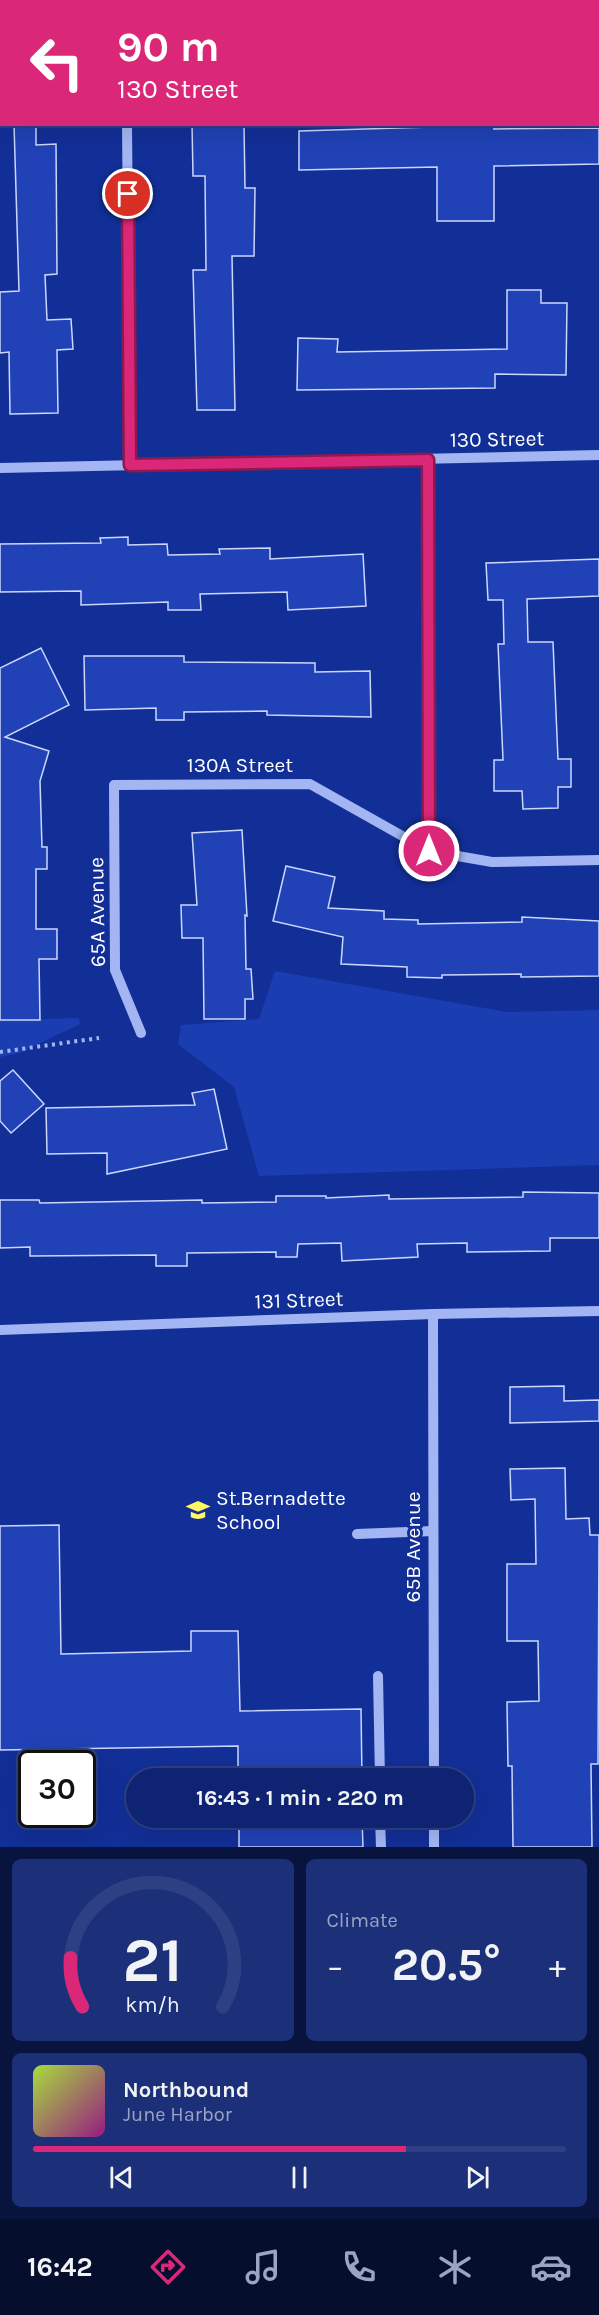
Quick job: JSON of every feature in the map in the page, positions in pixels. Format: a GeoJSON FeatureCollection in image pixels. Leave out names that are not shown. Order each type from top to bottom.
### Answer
{"type":"FeatureCollection","features":[{"type":"Feature","properties":{"kind":"street"},"geometry":{"type":"LineString","coordinates":[[127,126],[130,465]]}},
{"type":"Feature","properties":{"kind":"street","name":"130 Street"},"geometry":{"type":"LineString","coordinates":[[0,468],[599,456]]}},
{"type":"Feature","properties":{"kind":"street"},"geometry":{"type":"LineString","coordinates":[[428,460],[429,851]]}},
{"type":"Feature","properties":{"kind":"street","name":"130A Street"},"geometry":{"type":"LineString","coordinates":[[114,785],[310,784],[429,851],[492,862],[599,860]]}},
{"type":"Feature","properties":{"kind":"street","name":"65A Avenue"},"geometry":{"type":"LineString","coordinates":[[114,785],[115,970],[141,1033]]}},
{"type":"Feature","properties":{"kind":"street","name":"131 Street"},"geometry":{"type":"LineString","coordinates":[[0,1330],[433,1314],[599,1311]]}},
{"type":"Feature","properties":{"kind":"street","name":"65B Avenue"},"geometry":{"type":"LineString","coordinates":[[433,1314],[434,1768]]}},
{"type":"Feature","properties":{"kind":"street"},"geometry":{"type":"LineString","coordinates":[[357,1534],[433,1531]]}},
{"type":"Feature","properties":{"kind":"street"},"geometry":{"type":"LineString","coordinates":[[378,1676],[380,1768]]}},
{"type":"Feature","properties":{"kind":"street"},"geometry":{"type":"LineString","coordinates":[[380,1828],[381,1847]]}},
{"type":"Feature","properties":{"kind":"street"},"geometry":{"type":"LineString","coordinates":[[434,1828],[434,1847]]}},
{"type":"Feature","properties":{"kind":"path"},"geometry":{"type":"LineString","coordinates":[[0,1052],[99,1038]]}},
{"type":"Feature","properties":{"kind":"shaded area"},"geometry":{"type":"Polygon","coordinates":[[[275,971],[507,1012],[599,1010],[599,1165],[259,1176],[234,1087],[178,1044],[181,1025],[259,1019],[275,971]]]}},
{"type":"Feature","properties":{"kind":"shaded area"},"geometry":{"type":"Polygon","coordinates":[[[79,1018],[80,1024],[20,1053],[0,1057],[0,1020],[79,1018]]]}},
{"type":"Feature","properties":{"kind":"building"},"geometry":{"type":"Polygon","coordinates":[[[14,126],[36,126],[36,145],[56,144],[57,274],[45,275],[47,320],[71,319],[73,349],[57,350],[58,413],[10,414],[9,352],[0,353],[0,292],[19,291],[14,126]]]}},
{"type":"Feature","properties":{"kind":"building"},"geometry":{"type":"Polygon","coordinates":[[[192,126],[244,126],[245,188],[255,188],[254,256],[232,256],[235,410],[197,410],[193,270],[206,270],[205,176],[193,176],[192,126]]]}},
{"type":"Feature","properties":{"kind":"building"},"geometry":{"type":"Polygon","coordinates":[[[494,127],[494,129],[599,128],[599,164],[494,166],[494,221],[437,221],[437,167],[299,170],[299,131],[494,127]]]}},
{"type":"Feature","properties":{"kind":"building"},"geometry":{"type":"Polygon","coordinates":[[[507,290],[541,290],[541,303],[567,303],[566,375],[495,374],[495,388],[297,390],[298,338],[338,339],[337,352],[507,349],[507,290]]]}},
{"type":"Feature","properties":{"kind":"building"},"geometry":{"type":"Polygon","coordinates":[[[128,537],[128,545],[167,544],[168,555],[220,554],[219,549],[270,548],[270,559],[363,554],[366,606],[288,610],[287,592],[200,594],[201,610],[168,610],[168,602],[81,605],[81,591],[0,592],[0,544],[101,543],[100,538],[128,537]]]}},
{"type":"Feature","properties":{"kind":"building"},"geometry":{"type":"Polygon","coordinates":[[[599,559],[599,596],[527,599],[528,642],[553,642],[558,759],[571,759],[571,787],[558,787],[558,808],[523,809],[522,791],[494,791],[494,760],[503,760],[498,644],[504,644],[503,600],[488,600],[486,563],[599,559]]]}},
{"type":"Feature","properties":{"kind":"building"},"geometry":{"type":"Polygon","coordinates":[[[41,648],[69,705],[5,737],[49,751],[40,781],[42,847],[47,847],[47,869],[36,869],[36,929],[57,929],[57,959],[39,959],[40,1020],[0,1020],[0,668],[41,648]]]}},
{"type":"Feature","properties":{"kind":"building"},"geometry":{"type":"Polygon","coordinates":[[[84,656],[184,656],[184,662],[315,663],[315,672],[370,671],[371,717],[267,715],[267,711],[184,712],[184,720],[156,720],[156,708],[85,710],[84,656]]]}},
{"type":"Feature","properties":{"kind":"building"},"geometry":{"type":"Polygon","coordinates":[[[242,830],[247,916],[245,915],[246,969],[251,969],[253,999],[245,999],[245,1019],[204,1019],[203,938],[182,938],[181,905],[197,905],[192,833],[242,830]]]}},
{"type":"Feature","properties":{"kind":"building"},"geometry":{"type":"Polygon","coordinates":[[[286,866],[335,877],[328,908],[384,911],[384,919],[418,920],[418,924],[522,922],[522,917],[599,921],[599,976],[521,977],[521,974],[442,975],[442,978],[407,977],[407,967],[341,964],[343,937],[273,921],[286,866]]]}},
{"type":"Feature","properties":{"kind":"building"},"geometry":{"type":"Polygon","coordinates":[[[13,1070],[44,1104],[11,1133],[0,1121],[0,1081],[13,1070]]]}},
{"type":"Feature","properties":{"kind":"building"},"geometry":{"type":"Polygon","coordinates":[[[214,1089],[227,1149],[107,1174],[107,1153],[47,1154],[46,1108],[195,1105],[192,1093],[214,1089]]]}},
{"type":"Feature","properties":{"kind":"building"},"geometry":{"type":"Polygon","coordinates":[[[523,1192],[599,1193],[599,1238],[550,1238],[550,1251],[467,1252],[467,1243],[417,1244],[418,1257],[342,1261],[341,1243],[298,1244],[297,1257],[276,1257],[276,1252],[187,1253],[187,1266],[156,1266],[156,1255],[30,1256],[30,1247],[0,1248],[0,1200],[39,1200],[40,1203],[202,1200],[202,1203],[276,1202],[276,1196],[326,1196],[326,1198],[389,1195],[389,1199],[523,1197],[523,1192]]]}},
{"type":"Feature","properties":{"kind":"building"},"geometry":{"type":"Polygon","coordinates":[[[564,1386],[564,1401],[599,1400],[599,1421],[510,1423],[510,1387],[564,1386]]]}},
{"type":"Feature","properties":{"kind":"building"},"geometry":{"type":"Polygon","coordinates":[[[565,1468],[566,1519],[589,1518],[590,1535],[599,1535],[598,1764],[591,1764],[592,1847],[513,1847],[512,1766],[508,1766],[507,1702],[539,1701],[538,1641],[507,1641],[507,1564],[536,1564],[535,1499],[511,1500],[510,1469],[565,1468]]]}},
{"type":"Feature","properties":{"kind":"building"},"geometry":{"type":"Polygon","coordinates":[[[59,1525],[61,1654],[191,1651],[191,1631],[238,1631],[240,1711],[361,1709],[362,1768],[238,1768],[238,1746],[0,1750],[0,1526],[59,1525]]]}},
{"type":"Feature","properties":{"kind":"building"},"geometry":{"type":"Polygon","coordinates":[[[239,1828],[362,1828],[363,1847],[239,1847],[239,1828]]]}},
{"type":"Feature","properties":{"kind":"place","name":"St.Bernadette School"},"geometry":{"type":"Point","coordinates":[198,1510]}},
{"type":"Feature","properties":{"kind":"route"},"geometry":{"type":"LineString","coordinates":[[128,194],[130,465],[428,460],[429,851]]}}]}
